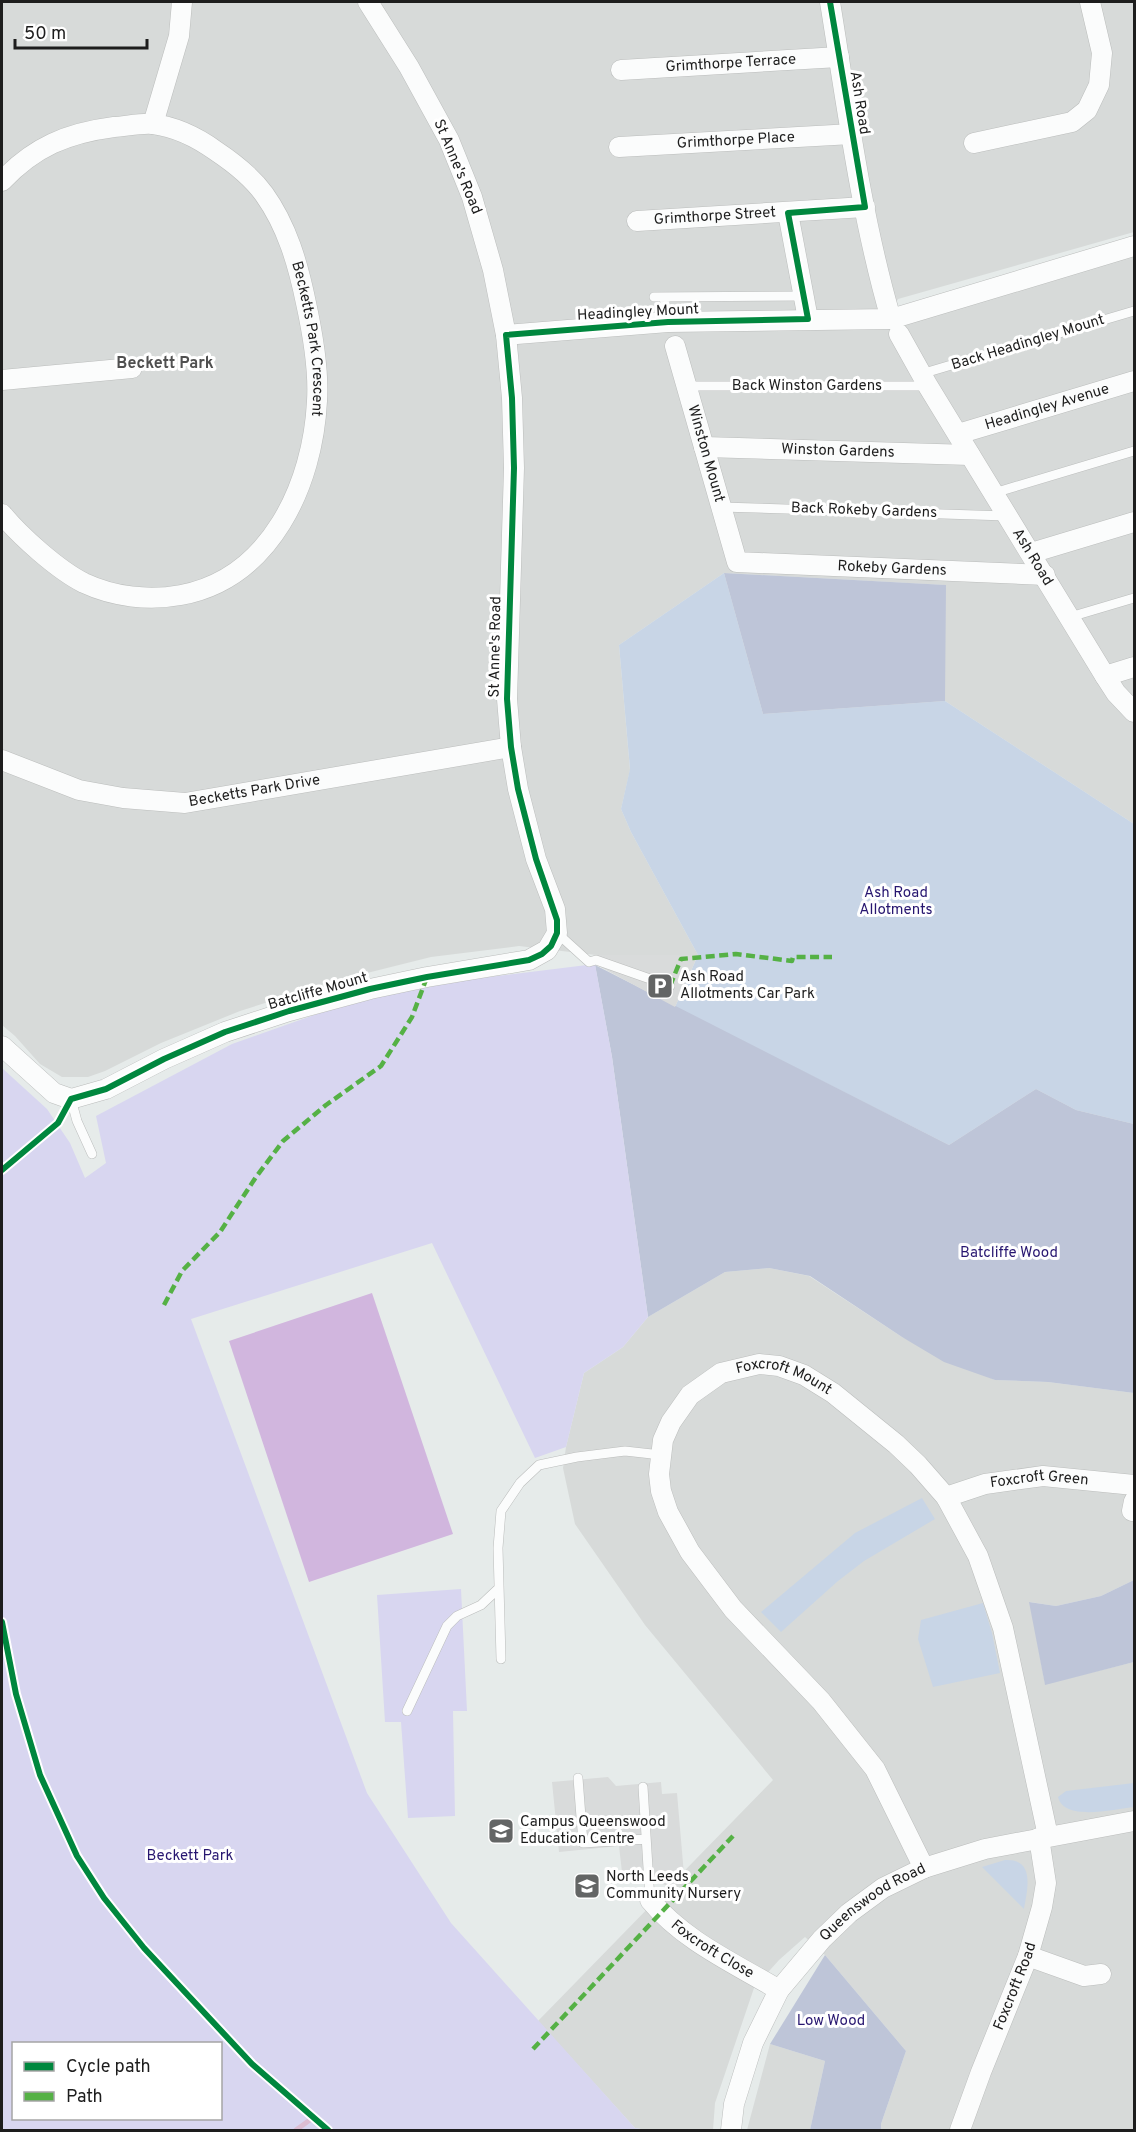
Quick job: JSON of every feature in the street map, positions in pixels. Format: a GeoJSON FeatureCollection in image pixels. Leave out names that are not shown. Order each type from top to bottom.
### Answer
{"type":"FeatureCollection","features":[{"type":"Feature","properties":{"kind":"street"},"geometry":{"type":"LineString","coordinates":[[153,124],[179,36],[182,2]]}},
{"type":"Feature","properties":{"kind":"street","name":"St Anne's Road"},"geometry":{"type":"LineString","coordinates":[[368,2],[409,67],[448,140],[472,197],[493,270],[506,335],[512,398],[514,468],[507,699],[511,747],[518,789],[536,859],[555,909],[552,942]]}},
{"type":"Feature","properties":{"kind":"street","name":"Ash Road"},"geometry":{"type":"LineString","coordinates":[[830,2],[865,207],[881,285],[895,326],[924,380],[1105,676],[1116,693],[1134,712]]}},
{"type":"Feature","properties":{"kind":"street"},"geometry":{"type":"LineString","coordinates":[[974,143],[1072,123],[1087,110],[1099,86],[1102,53],[1090,2]]}},
{"type":"Feature","properties":{"kind":"street","name":"Grimthorpe Terrace"},"geometry":{"type":"LineString","coordinates":[[621,70],[839,57]]}},
{"type":"Feature","properties":{"kind":"street","name":"Becketts Park Crescent"},"geometry":{"type":"LineString","coordinates":[[2,181],[25,158],[74,134],[122,126],[153,124],[203,141],[248,176],[264,194],[293,250],[309,317],[317,385],[313,443],[296,496],[281,524],[252,561],[210,586],[187,594],[165,598],[137,598],[110,592],[84,583],[44,554],[2,514]]}},
{"type":"Feature","properties":{"kind":"street","name":"Grimthorpe Place"},"geometry":{"type":"LineString","coordinates":[[619,147],[852,134]]}},
{"type":"Feature","properties":{"kind":"street","name":"Grimthorpe Street"},"geometry":{"type":"LineString","coordinates":[[637,220],[865,207]]}},
{"type":"Feature","properties":{"kind":"street"},"geometry":{"type":"LineString","coordinates":[[788,213],[808,319]]}},
{"type":"Feature","properties":{"kind":"street","name":"Headingley Mount"},"geometry":{"type":"LineString","coordinates":[[506,335],[668,322],[808,319],[895,326],[1134,246]]}},
{"type":"Feature","properties":{"kind":"street","name":"Winston Mount"},"geometry":{"type":"LineString","coordinates":[[675,346],[737,562]]}},
{"type":"Feature","properties":{"kind":"street"},"geometry":{"type":"LineString","coordinates":[[2,380],[132,368]]}},
{"type":"Feature","properties":{"kind":"street","name":"Headingley Avenue"},"geometry":{"type":"LineString","coordinates":[[958,434],[1134,381]]}},
{"type":"Feature","properties":{"kind":"street","name":"Winston Gardens"},"geometry":{"type":"LineString","coordinates":[[704,447],[970,455]]}},
{"type":"Feature","properties":{"kind":"street"},"geometry":{"type":"LineString","coordinates":[[1031,553],[1134,522]]}},
{"type":"Feature","properties":{"kind":"street","name":"Rokeby Gardens"},"geometry":{"type":"LineString","coordinates":[[737,562],[1045,575]]}},
{"type":"Feature","properties":{"kind":"street"},"geometry":{"type":"LineString","coordinates":[[1105,676],[1134,667]]}},
{"type":"Feature","properties":{"kind":"street","name":"Becketts Park Drive"},"geometry":{"type":"LineString","coordinates":[[2,760],[79,790],[123,798],[185,803],[511,747]]}},
{"type":"Feature","properties":{"kind":"street","name":"Batcliffe Mount"},"geometry":{"type":"LineString","coordinates":[[71,1099],[106,1089],[164,1059],[225,1032],[289,1011],[427,977],[523,962],[538,956],[552,942]]}},
{"type":"Feature","properties":{"kind":"street"},"geometry":{"type":"LineString","coordinates":[[2,1046],[54,1093],[71,1099]]}},
{"type":"Feature","properties":{"kind":"street","name":"Foxcroft Mount"},"geometry":{"type":"LineString","coordinates":[[924,1868],[875,1769],[821,1701],[733,1609],[690,1552],[668,1512],[661,1491],[659,1474],[663,1440],[671,1422],[690,1395],[721,1373],[759,1365],[779,1366],[804,1375],[833,1393],[896,1444],[946,1497],[978,1556],[1003,1628],[1044,1837]]}},
{"type":"Feature","properties":{"kind":"street","name":"Foxcroft Green"},"geometry":{"type":"LineString","coordinates":[[946,1497],[985,1484],[1042,1476],[1134,1485]]}},
{"type":"Feature","properties":{"kind":"street","name":"Queenswood Road"},"geometry":{"type":"LineString","coordinates":[[731,2130],[734,2104],[753,2043],[780,1990],[822,1939],[849,1913],[883,1888],[924,1868],[985,1849],[1134,1821]]}},
{"type":"Feature","properties":{"kind":"street","name":"Foxcroft Road"},"geometry":{"type":"LineString","coordinates":[[960,2130],[1028,1956],[1042,1907],[1046,1883],[1044,1837]]}},
{"type":"Feature","properties":{"kind":"street","name":"Foxcroft Close"},"geometry":{"type":"LineString","coordinates":[[650,1899],[666,1919],[689,1936],[780,1990]]}},
{"type":"Feature","properties":{"kind":"street"},"geometry":{"type":"LineString","coordinates":[[1028,1956],[1084,1976],[1101,1974]]}},
{"type":"Feature","properties":{"kind":"lane"},"geometry":{"type":"LineString","coordinates":[[668,322],[659,297],[804,296]]}},
{"type":"Feature","properties":{"kind":"lane","name":"Back Headingley Mount"},"geometry":{"type":"LineString","coordinates":[[924,380],[1134,311]]}},
{"type":"Feature","properties":{"kind":"lane","name":"Back Winston Gardens"},"geometry":{"type":"LineString","coordinates":[[686,386],[924,380]]}},
{"type":"Feature","properties":{"kind":"lane"},"geometry":{"type":"LineString","coordinates":[[994,493],[1134,451]]}},
{"type":"Feature","properties":{"kind":"lane","name":"Back Rokeby Gardens"},"geometry":{"type":"LineString","coordinates":[[721,507],[1007,516]]}},
{"type":"Feature","properties":{"kind":"lane"},"geometry":{"type":"LineString","coordinates":[[1070,617],[1134,598]]}},
{"type":"Feature","properties":{"kind":"lane"},"geometry":{"type":"LineString","coordinates":[[552,942],[589,962],[596,960],[670,986]]}},
{"type":"Feature","properties":{"kind":"lane"},"geometry":{"type":"LineString","coordinates":[[71,1099],[77,1121],[93,1154]]}},
{"type":"Feature","properties":{"kind":"lane"},"geometry":{"type":"LineString","coordinates":[[501,1659],[498,1548],[501,1511],[520,1483],[539,1465],[577,1457],[625,1451],[661,1455]]}},
{"type":"Feature","properties":{"kind":"lane"},"geometry":{"type":"LineString","coordinates":[[407,1711],[451,1620],[482,1605],[499,1588]]}},
{"type":"Feature","properties":{"kind":"lane"},"geometry":{"type":"LineString","coordinates":[[578,1778],[583,1843],[646,1839]]}},
{"type":"Feature","properties":{"kind":"lane"},"geometry":{"type":"LineString","coordinates":[[643,1787],[650,1899]]}},
{"type":"Feature","properties":{"kind":"shaded area"},"geometry":{"type":"Polygon","coordinates":[[[2,2],[1134,2],[1134,232],[898,299],[882,327],[1134,254],[1134,824],[945,701],[945,585],[724,573],[619,645],[630,770],[621,809],[631,832],[698,955],[596,955],[519,946],[431,957],[331,982],[240,1011],[161,1043],[88,1077],[62,1077],[40,1064],[2,1025],[2,2]]]}},
{"type":"Feature","properties":{"kind":"shaded area","name":"Ash Road Allotments Car Park"},"geometry":{"type":"Polygon","coordinates":[[[596,955],[698,955],[675,1007],[595,964],[596,955]]]}},
{"type":"Feature","properties":{"kind":"shaded area"},"geometry":{"type":"Polygon","coordinates":[[[769,1268],[809,1276],[902,1337],[995,1380],[1048,1382],[1134,1393],[1134,1580],[1101,1596],[1056,1606],[1030,1602],[1045,1684],[1134,1662],[1134,2130],[881,2130],[881,2124],[906,2051],[825,1955],[805,1937],[779,1960],[754,1988],[715,2103],[713,2130],[635,2128],[538,2021],[773,1780],[645,1625],[575,1524],[563,1468],[584,1373],[623,1347],[648,1317],[725,1272],[769,1268]]]}},
{"type":"Feature","properties":{"kind":"shaded area"},"geometry":{"type":"Polygon","coordinates":[[[372,1293],[453,1534],[309,1582],[229,1341],[372,1293]]]}},
{"type":"Feature","properties":{"kind":"shaded area"},"geometry":{"type":"Polygon","coordinates":[[[608,1777],[616,1786],[661,1782],[662,1794],[677,1793],[684,1875],[672,1887],[622,1872],[619,1846],[559,1852],[552,1782],[608,1777]]]}},
{"type":"Feature","properties":{"kind":"shaded area"},"geometry":{"type":"Polygon","coordinates":[[[770,2044],[825,2061],[810,2130],[747,2130],[770,2044]]]}},
{"type":"Feature","properties":{"kind":"green space","name":"Ash Road Allotments"},"geometry":{"type":"Polygon","coordinates":[[[724,573],[763,714],[945,701],[1134,824],[1134,1124],[1076,1110],[1036,1089],[949,1145],[675,1007],[698,955],[631,832],[621,809],[630,769],[619,645],[724,573]]]}},
{"type":"Feature","properties":{"kind":"green space"},"geometry":{"type":"Polygon","coordinates":[[[724,573],[946,585],[945,701],[763,714],[724,573]]]}},
{"type":"Feature","properties":{"kind":"green space","name":"Beckett Park"},"geometry":{"type":"Polygon","coordinates":[[[595,964],[612,1057],[648,1317],[623,1347],[584,1373],[566,1447],[535,1458],[432,1243],[191,1319],[367,1793],[451,1923],[635,2128],[647,2130],[2,2130],[2,1068],[47,1109],[70,1143],[85,1178],[106,1163],[96,1116],[232,1044],[351,1002],[464,980],[595,964]]]}},
{"type":"Feature","properties":{"kind":"green space","name":"Batcliffe Wood"},"geometry":{"type":"Polygon","coordinates":[[[595,965],[949,1145],[1036,1089],[1076,1110],[1134,1124],[1134,1393],[1048,1382],[995,1380],[944,1362],[810,1276],[769,1268],[725,1272],[648,1317],[612,1057],[595,965]]]}},
{"type":"Feature","properties":{"kind":"green space"},"geometry":{"type":"Polygon","coordinates":[[[922,1498],[935,1519],[864,1561],[781,1632],[761,1612],[855,1533],[922,1498]]]}},
{"type":"Feature","properties":{"kind":"green space"},"geometry":{"type":"Polygon","coordinates":[[[1134,1580],[1134,1662],[1045,1685],[1029,1602],[1056,1606],[1101,1596],[1134,1580]]]}},
{"type":"Feature","properties":{"kind":"green space"},"geometry":{"type":"Polygon","coordinates":[[[461,1589],[467,1711],[453,1711],[455,1816],[408,1818],[401,1722],[385,1722],[377,1595],[461,1589]]]}},
{"type":"Feature","properties":{"kind":"green space"},"geometry":{"type":"Polygon","coordinates":[[[983,1603],[1000,1673],[933,1687],[918,1639],[921,1620],[983,1603]]]}},
{"type":"Feature","properties":{"kind":"green space"},"geometry":{"type":"Polygon","coordinates":[[[1134,1783],[1134,1807],[1080,1812],[1062,1805],[1058,1797],[1066,1791],[1134,1783]]]}},
{"type":"Feature","properties":{"kind":"green space"},"geometry":{"type":"Polygon","coordinates":[[[1005,1860],[1021,1864],[1025,1870],[1027,1885],[1024,1909],[982,1867],[1005,1860]]]}},
{"type":"Feature","properties":{"kind":"green space","name":"Low Wood"},"geometry":{"type":"Polygon","coordinates":[[[825,1955],[906,2051],[881,2124],[881,2130],[810,2130],[825,2061],[770,2044],[825,1955]]]}},
{"type":"Feature","properties":{"kind":"waterway"},"geometry":{"type":"LineString","coordinates":[[296,2130],[314,2117]]}},
{"type":"Feature","properties":{"kind":"marked path"},"geometry":{"type":"LineString","coordinates":[[670,986],[681,959],[736,954],[792,961],[793,957],[832,957]]}},
{"type":"Feature","properties":{"kind":"marked path"},"geometry":{"type":"LineString","coordinates":[[164,1305],[182,1271],[220,1232],[283,1141],[326,1105],[381,1066],[412,1017],[427,977]]}},
{"type":"Feature","properties":{"kind":"marked path"},"geometry":{"type":"LineString","coordinates":[[533,2049],[733,1836]]}},
{"type":"Feature","properties":{"kind":"cycle path"},"geometry":{"type":"LineString","coordinates":[[2,1170],[58,1123],[71,1099],[106,1089],[164,1059],[225,1032],[289,1011],[370,989],[529,960],[542,954],[551,946],[557,933],[557,920],[536,859],[518,789],[511,747],[507,699],[514,468],[512,398],[506,335],[668,322],[808,319],[788,213],[865,207],[830,2]]}},
{"type":"Feature","properties":{"kind":"cycle path"},"geometry":{"type":"LineString","coordinates":[[2,1622],[16,1694],[40,1775],[77,1856],[104,1898],[144,1948],[252,2064],[328,2130]]}},
{"type":"Feature","properties":{"kind":"place","name":"Ash Road Allotments Car Park"},"geometry":{"type":"Point","coordinates":[660,986]}},
{"type":"Feature","properties":{"kind":"place","name":"Campus Queenswood Education Centre"},"geometry":{"type":"Point","coordinates":[501,1831]}},
{"type":"Feature","properties":{"kind":"place","name":"North Leeds Community Nursery"},"geometry":{"type":"Point","coordinates":[587,1886]}},
{"type":"Feature","properties":{"kind":"district","name":"Beckett Park"},"geometry":{"type":"Point","coordinates":[165,364]}}]}
